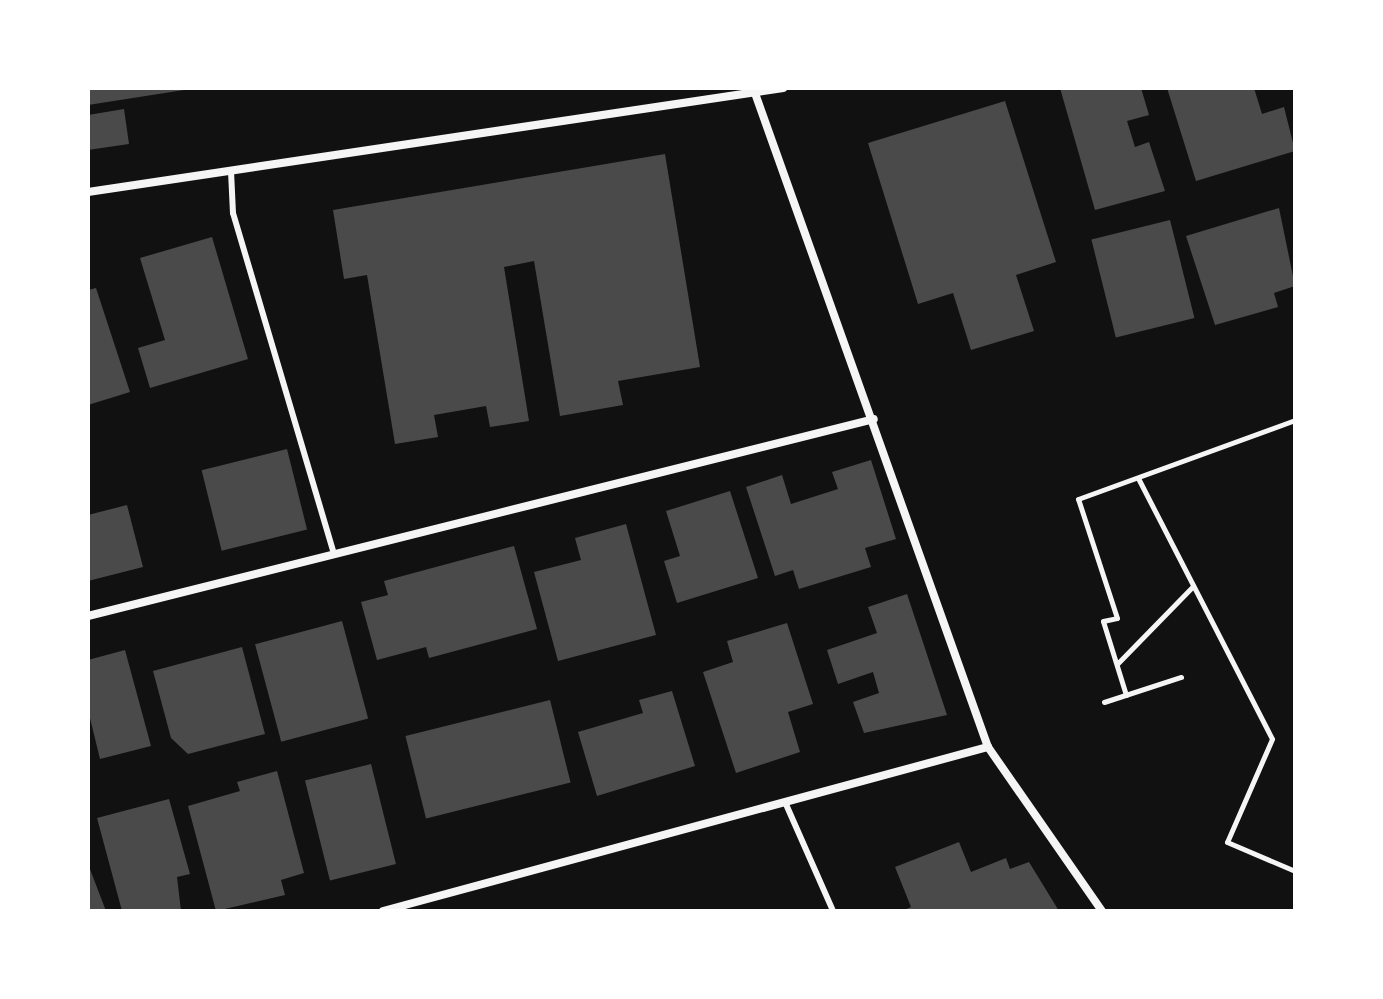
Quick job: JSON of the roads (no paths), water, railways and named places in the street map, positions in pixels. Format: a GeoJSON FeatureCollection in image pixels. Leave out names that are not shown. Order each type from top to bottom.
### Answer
{"type":"FeatureCollection","features":[{"type":"Feature","properties":{"kind":"street"},"geometry":{"type":"LineString","coordinates":[[88,192],[756,96],[783,88]]}},
{"type":"Feature","properties":{"kind":"street"},"geometry":{"type":"LineString","coordinates":[[756,96],[874,419],[988,747],[1102,911]]}},
{"type":"Feature","properties":{"kind":"street"},"geometry":{"type":"LineString","coordinates":[[88,616],[333,551],[874,419]]}},
{"type":"Feature","properties":{"kind":"street"},"geometry":{"type":"LineString","coordinates":[[383,911],[988,747]]}},
{"type":"Feature","properties":{"kind":"lane"},"geometry":{"type":"LineString","coordinates":[[231,171],[233,213],[333,551]]}},
{"type":"Feature","properties":{"kind":"lane"},"geometry":{"type":"LineString","coordinates":[[785,802],[833,911]]}}]}
